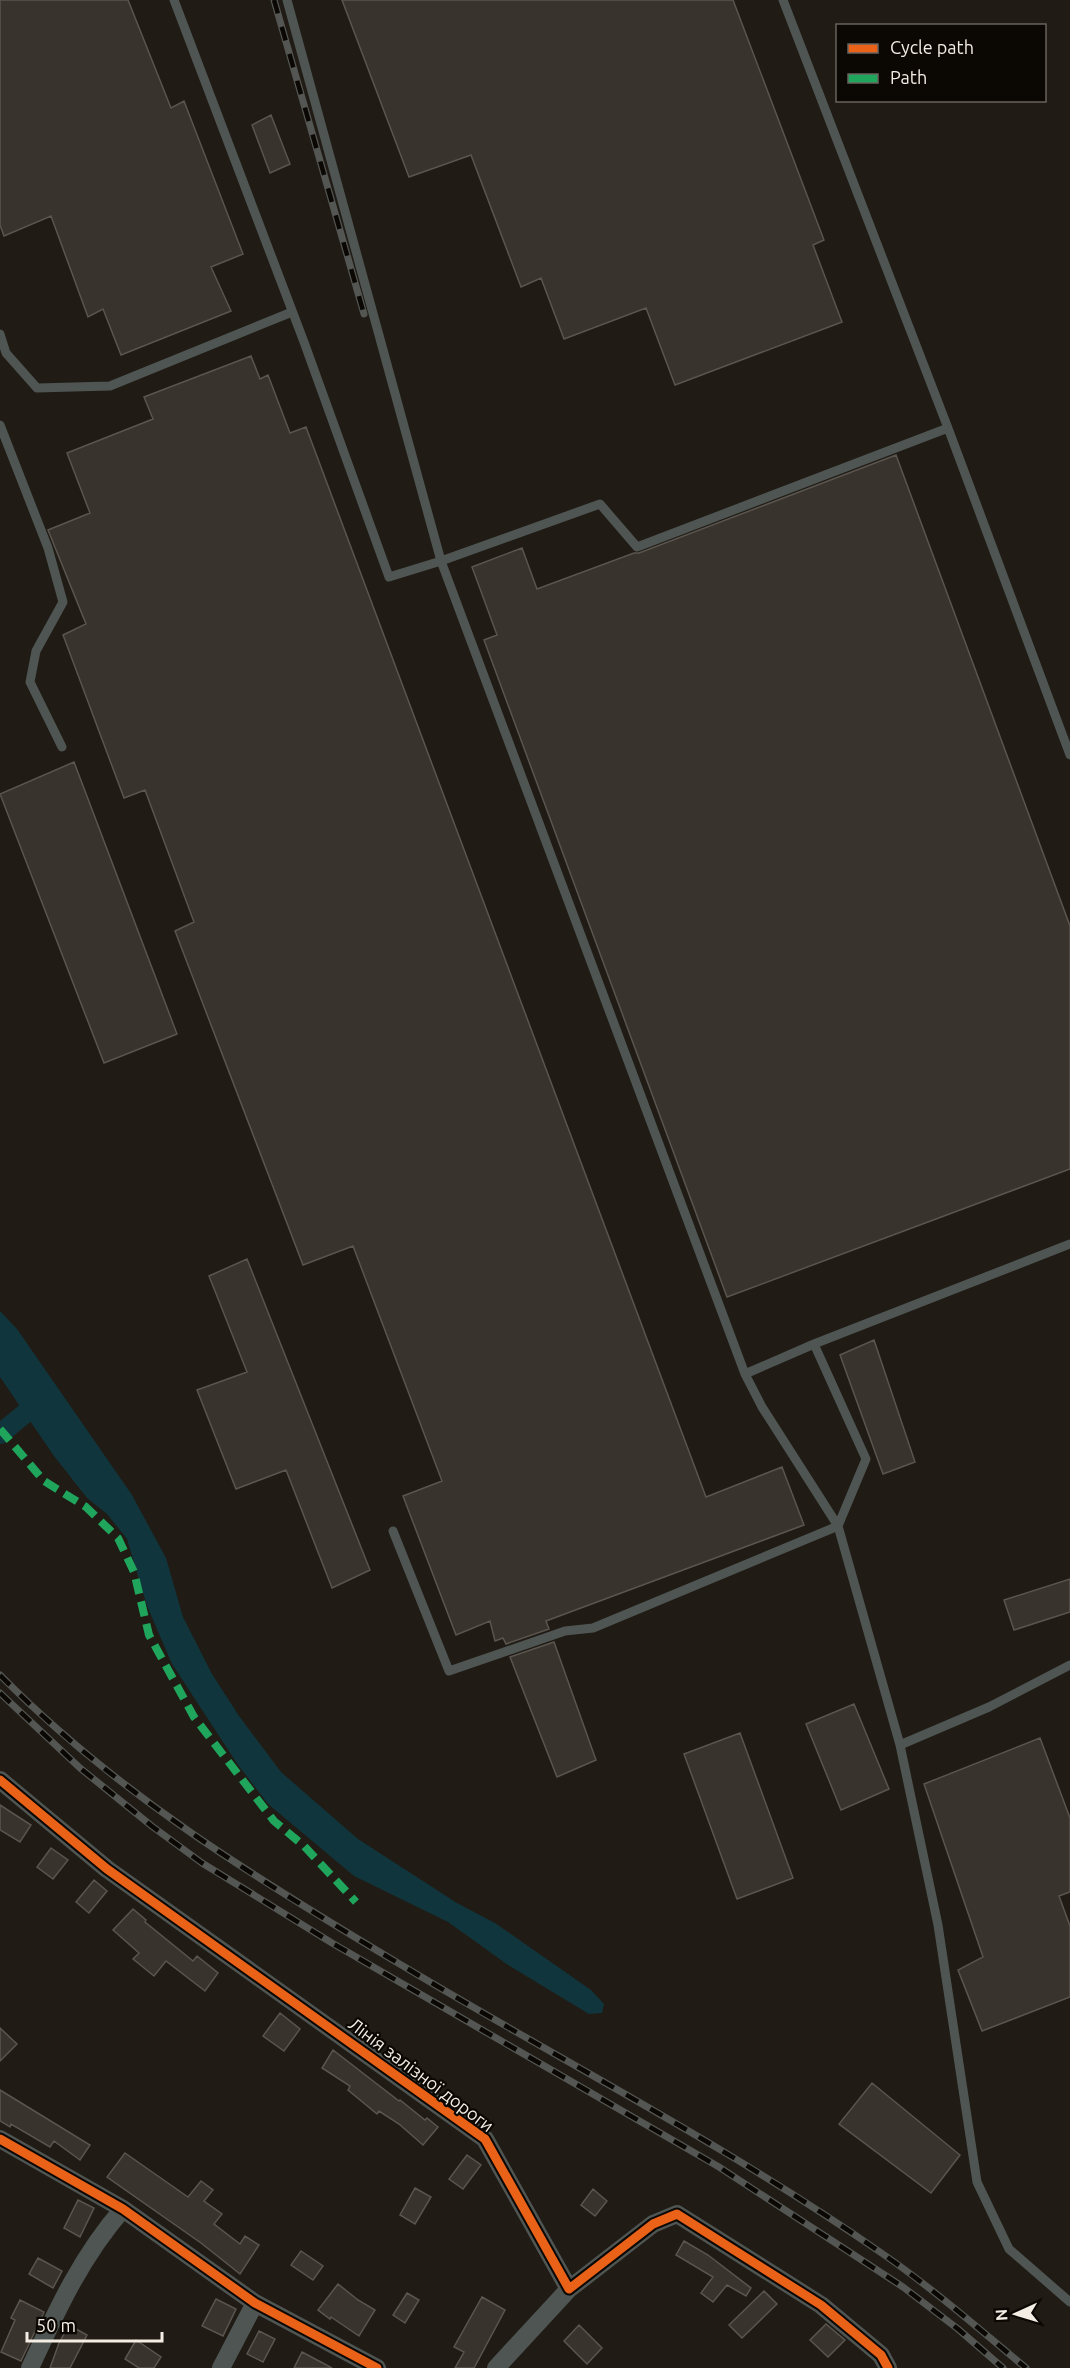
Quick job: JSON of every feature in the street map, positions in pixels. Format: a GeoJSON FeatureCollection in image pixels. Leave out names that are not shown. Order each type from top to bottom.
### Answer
{"type":"FeatureCollection","features":[{"type":"Feature","properties":{"kind":"street","name":"Лінія залізної дороги"},"geometry":{"type":"LineString","coordinates":[[0,1780],[107,1869],[485,2139],[569,2289]]}},
{"type":"Feature","properties":{"kind":"street"},"geometry":{"type":"LineString","coordinates":[[0,2139],[123,2209],[255,2302],[377,2368]]}},
{"type":"Feature","properties":{"kind":"street"},"geometry":{"type":"LineString","coordinates":[[30,2368],[55,2314],[101,2234],[123,2209]]}},
{"type":"Feature","properties":{"kind":"street"},"geometry":{"type":"LineString","coordinates":[[496,2368],[569,2289],[653,2224],[677,2214],[821,2305],[881,2355],[888,2368]]}},
{"type":"Feature","properties":{"kind":"street"},"geometry":{"type":"LineString","coordinates":[[221,2368],[255,2302]]}},
{"type":"Feature","properties":{"kind":"lane"},"geometry":{"type":"LineString","coordinates":[[174,0],[389,577],[441,561],[600,504],[637,547],[948,428]]}},
{"type":"Feature","properties":{"kind":"lane"},"geometry":{"type":"LineString","coordinates":[[287,0],[441,561],[745,1374],[762,1407],[838,1526],[900,1745],[938,1925],[976,2182],[1009,2249],[1070,2302]]}},
{"type":"Feature","properties":{"kind":"lane"},"geometry":{"type":"LineString","coordinates":[[783,0],[948,428],[1070,755]]}},
{"type":"Feature","properties":{"kind":"lane"},"geometry":{"type":"LineString","coordinates":[[0,334],[6,353],[37,388],[110,386],[292,312]]}},
{"type":"Feature","properties":{"kind":"lane"},"geometry":{"type":"LineString","coordinates":[[0,425],[48,548],[63,602],[36,651],[30,682],[62,747]]}},
{"type":"Feature","properties":{"kind":"lane"},"geometry":{"type":"LineString","coordinates":[[745,1374],[814,1344],[1070,1244]]}},
{"type":"Feature","properties":{"kind":"lane"},"geometry":{"type":"LineString","coordinates":[[393,1531],[449,1671],[565,1631],[593,1628],[838,1526],[866,1459],[814,1344]]}},
{"type":"Feature","properties":{"kind":"lane"},"geometry":{"type":"LineString","coordinates":[[900,1745],[989,1707],[1070,1665]]}},
{"type":"Feature","properties":{"kind":"water"},"geometry":{"type":"Polygon","coordinates":[[[0,1311],[17,1329],[132,1495],[166,1558],[183,1617],[212,1674],[239,1716],[281,1772],[358,1839],[457,1903],[495,1923],[591,1990],[604,2004],[602,2013],[589,2014],[508,1965],[448,1922],[354,1876],[268,1804],[238,1765],[172,1664],[147,1606],[127,1539],[107,1514],[87,1498],[54,1456],[0,1377],[0,1311]]]}},
{"type":"Feature","properties":{"kind":"building"},"geometry":{"type":"Polygon","coordinates":[[[0,0],[128,0],[171,108],[184,101],[243,254],[211,267],[231,311],[121,355],[103,309],[88,317],[51,216],[4,236],[0,225],[0,0]]]}},
{"type":"Feature","properties":{"kind":"building"},"geometry":{"type":"Polygon","coordinates":[[[342,0],[733,0],[824,240],[813,245],[842,322],[675,385],[646,308],[564,339],[541,278],[521,287],[471,155],[409,177],[342,0]]]}},
{"type":"Feature","properties":{"kind":"building"},"geometry":{"type":"Polygon","coordinates":[[[271,115],[290,164],[270,173],[252,125],[271,115]]]}},
{"type":"Feature","properties":{"kind":"building"},"geometry":{"type":"Polygon","coordinates":[[[251,356],[260,379],[268,375],[290,433],[306,427],[706,1497],[782,1467],[804,1525],[546,1621],[549,1629],[506,1644],[503,1638],[495,1641],[490,1621],[456,1635],[403,1496],[442,1481],[353,1246],[303,1265],[175,931],[194,922],[145,790],[124,798],[63,635],[86,624],[48,530],[90,513],[67,453],[153,419],[144,397],[251,356]]]}},
{"type":"Feature","properties":{"kind":"building"},"geometry":{"type":"Polygon","coordinates":[[[896,455],[1070,926],[1070,1169],[727,1297],[484,640],[497,635],[472,567],[522,548],[537,589],[639,553],[896,455]]]}},
{"type":"Feature","properties":{"kind":"building"},"geometry":{"type":"Polygon","coordinates":[[[74,762],[177,1034],[104,1063],[0,794],[74,762]]]}},
{"type":"Feature","properties":{"kind":"building"},"geometry":{"type":"Polygon","coordinates":[[[247,1259],[370,1570],[332,1588],[286,1470],[236,1489],[197,1390],[247,1372],[209,1276],[247,1259]]]}},
{"type":"Feature","properties":{"kind":"building"},"geometry":{"type":"Polygon","coordinates":[[[874,1340],[915,1462],[883,1474],[840,1355],[874,1340]]]}},
{"type":"Feature","properties":{"kind":"building"},"geometry":{"type":"Polygon","coordinates":[[[1070,1579],[1070,1612],[1014,1630],[1004,1600],[1070,1579]]]}},
{"type":"Feature","properties":{"kind":"building"},"geometry":{"type":"Polygon","coordinates":[[[554,1642],[596,1760],[557,1777],[510,1657],[554,1642]]]}},
{"type":"Feature","properties":{"kind":"building"},"geometry":{"type":"Polygon","coordinates":[[[854,1704],[889,1789],[841,1810],[806,1724],[854,1704]]]}},
{"type":"Feature","properties":{"kind":"building"},"geometry":{"type":"Polygon","coordinates":[[[740,1733],[793,1878],[737,1899],[684,1754],[740,1733]]]}},
{"type":"Feature","properties":{"kind":"building"},"geometry":{"type":"Polygon","coordinates":[[[1040,1738],[1070,1818],[1070,1892],[1059,1896],[1070,1926],[1070,1997],[982,2031],[958,1970],[983,1957],[924,1784],[1040,1738]]]}},
{"type":"Feature","properties":{"kind":"building"},"geometry":{"type":"Polygon","coordinates":[[[0,1805],[31,1825],[20,1842],[0,1830],[0,1805]]]}},
{"type":"Feature","properties":{"kind":"building"},"geometry":{"type":"Polygon","coordinates":[[[51,1848],[68,1860],[53,1879],[37,1867],[51,1848]]]}},
{"type":"Feature","properties":{"kind":"building"},"geometry":{"type":"Polygon","coordinates":[[[94,1880],[107,1891],[89,1913],[76,1902],[94,1880]]]}},
{"type":"Feature","properties":{"kind":"building"},"geometry":{"type":"Polygon","coordinates":[[[133,1909],[146,1920],[145,1922],[193,1961],[197,1956],[218,1973],[205,1991],[166,1961],[154,1976],[133,1959],[139,1953],[113,1930],[133,1909]]]}},
{"type":"Feature","properties":{"kind":"building"},"geometry":{"type":"Polygon","coordinates":[[[280,2013],[300,2029],[284,2051],[263,2036],[280,2013]]]}},
{"type":"Feature","properties":{"kind":"building"},"geometry":{"type":"Polygon","coordinates":[[[0,2028],[17,2044],[0,2061],[0,2028]]]}},
{"type":"Feature","properties":{"kind":"building"},"geometry":{"type":"Polygon","coordinates":[[[333,2050],[399,2101],[438,2127],[423,2145],[399,2124],[379,2111],[377,2114],[348,2090],[350,2086],[322,2068],[333,2050]]]}},
{"type":"Feature","properties":{"kind":"building"},"geometry":{"type":"Polygon","coordinates":[[[872,2083],[960,2155],[931,2193],[839,2124],[872,2083]]]}},
{"type":"Feature","properties":{"kind":"building"},"geometry":{"type":"Polygon","coordinates":[[[0,2090],[90,2145],[80,2160],[54,2141],[50,2147],[11,2124],[10,2127],[0,2121],[0,2090]]]}},
{"type":"Feature","properties":{"kind":"building"},"geometry":{"type":"Polygon","coordinates":[[[125,2153],[188,2197],[201,2181],[213,2190],[204,2201],[222,2214],[214,2224],[240,2244],[245,2236],[259,2245],[240,2274],[201,2243],[107,2177],[125,2153]]]}},
{"type":"Feature","properties":{"kind":"building"},"geometry":{"type":"Polygon","coordinates":[[[467,2155],[481,2165],[463,2189],[449,2179],[467,2155]]]}},
{"type":"Feature","properties":{"kind":"building"},"geometry":{"type":"Polygon","coordinates":[[[415,2188],[431,2197],[415,2224],[400,2215],[415,2188]]]}},
{"type":"Feature","properties":{"kind":"building"},"geometry":{"type":"Polygon","coordinates":[[[593,2189],[607,2201],[595,2216],[581,2205],[593,2189]]]}},
{"type":"Feature","properties":{"kind":"building"},"geometry":{"type":"Polygon","coordinates":[[[78,2200],[94,2208],[80,2237],[64,2228],[78,2200]]]}},
{"type":"Feature","properties":{"kind":"building"},"geometry":{"type":"Polygon","coordinates":[[[684,2241],[708,2255],[751,2288],[746,2296],[727,2285],[713,2302],[701,2293],[713,2277],[676,2255],[684,2241]]]}},
{"type":"Feature","properties":{"kind":"building"},"geometry":{"type":"Polygon","coordinates":[[[301,2251],[323,2266],[313,2280],[291,2265],[301,2251]]]}},
{"type":"Feature","properties":{"kind":"building"},"geometry":{"type":"Polygon","coordinates":[[[38,2258],[62,2271],[53,2288],[29,2274],[38,2258]]]}},
{"type":"Feature","properties":{"kind":"building"},"geometry":{"type":"Polygon","coordinates":[[[338,2284],[375,2310],[359,2336],[318,2310],[338,2284]]]}},
{"type":"Feature","properties":{"kind":"building"},"geometry":{"type":"Polygon","coordinates":[[[764,2291],[777,2304],[742,2338],[729,2325],[764,2291]]]}},
{"type":"Feature","properties":{"kind":"building"},"geometry":{"type":"Polygon","coordinates":[[[407,2293],[419,2300],[405,2323],[393,2315],[407,2293]]]}},
{"type":"Feature","properties":{"kind":"building"},"geometry":{"type":"Polygon","coordinates":[[[482,2297],[505,2310],[474,2368],[455,2368],[464,2352],[454,2347],[482,2297]]]}},
{"type":"Feature","properties":{"kind":"building"},"geometry":{"type":"Polygon","coordinates":[[[216,2299],[236,2309],[223,2336],[202,2326],[216,2299]]]}},
{"type":"Feature","properties":{"kind":"building"},"geometry":{"type":"Polygon","coordinates":[[[20,2300],[44,2312],[21,2361],[1,2352],[15,2320],[11,2318],[20,2300]]]}},
{"type":"Feature","properties":{"kind":"building"},"geometry":{"type":"Polygon","coordinates":[[[826,2324],[845,2340],[828,2357],[810,2340],[826,2324]]]}},
{"type":"Feature","properties":{"kind":"building"},"geometry":{"type":"Polygon","coordinates":[[[69,2325],[87,2335],[70,2368],[50,2368],[59,2343],[69,2325]]]}},
{"type":"Feature","properties":{"kind":"building"},"geometry":{"type":"Polygon","coordinates":[[[579,2325],[602,2348],[587,2364],[564,2341],[579,2325]]]}},
{"type":"Feature","properties":{"kind":"building"},"geometry":{"type":"Polygon","coordinates":[[[259,2331],[275,2339],[263,2362],[247,2354],[259,2331]]]}},
{"type":"Feature","properties":{"kind":"building"},"geometry":{"type":"Polygon","coordinates":[[[136,2340],[161,2357],[154,2368],[139,2368],[125,2359],[136,2340]]]}},
{"type":"Feature","properties":{"kind":"building"},"geometry":{"type":"Polygon","coordinates":[[[302,2352],[332,2368],[294,2368],[302,2352]]]}},
{"type":"Feature","properties":{"kind":"waterway"},"geometry":{"type":"LineString","coordinates":[[0,1434],[44,1398]]}},
{"type":"Feature","properties":{"kind":"railway"},"geometry":{"type":"LineString","coordinates":[[274,0],[364,314]]}},
{"type":"Feature","properties":{"kind":"railway"},"geometry":{"type":"LineString","coordinates":[[0,1675],[91,1758],[190,1832],[345,1931],[458,1999],[702,2139],[822,2213],[918,2279],[1026,2368]]}},
{"type":"Feature","properties":{"kind":"railway"},"geometry":{"type":"LineString","coordinates":[[0,1693],[80,1768],[202,1863],[332,1943],[719,2167],[903,2287],[958,2329],[1003,2368]]}},
{"type":"Feature","properties":{"kind":"marked path"},"geometry":{"type":"LineString","coordinates":[[0,1429],[44,1481],[86,1507],[118,1538],[134,1572],[149,1635],[194,1717],[274,1821],[304,1846],[356,1902]]}},
{"type":"Feature","properties":{"kind":"cycle path"},"geometry":{"type":"LineString","coordinates":[[0,1780],[107,1869],[485,2139],[569,2289],[653,2224],[677,2214],[821,2305],[881,2355],[888,2368]]}},
{"type":"Feature","properties":{"kind":"cycle path"},"geometry":{"type":"LineString","coordinates":[[0,2139],[123,2209],[255,2303],[377,2368]]}}]}
